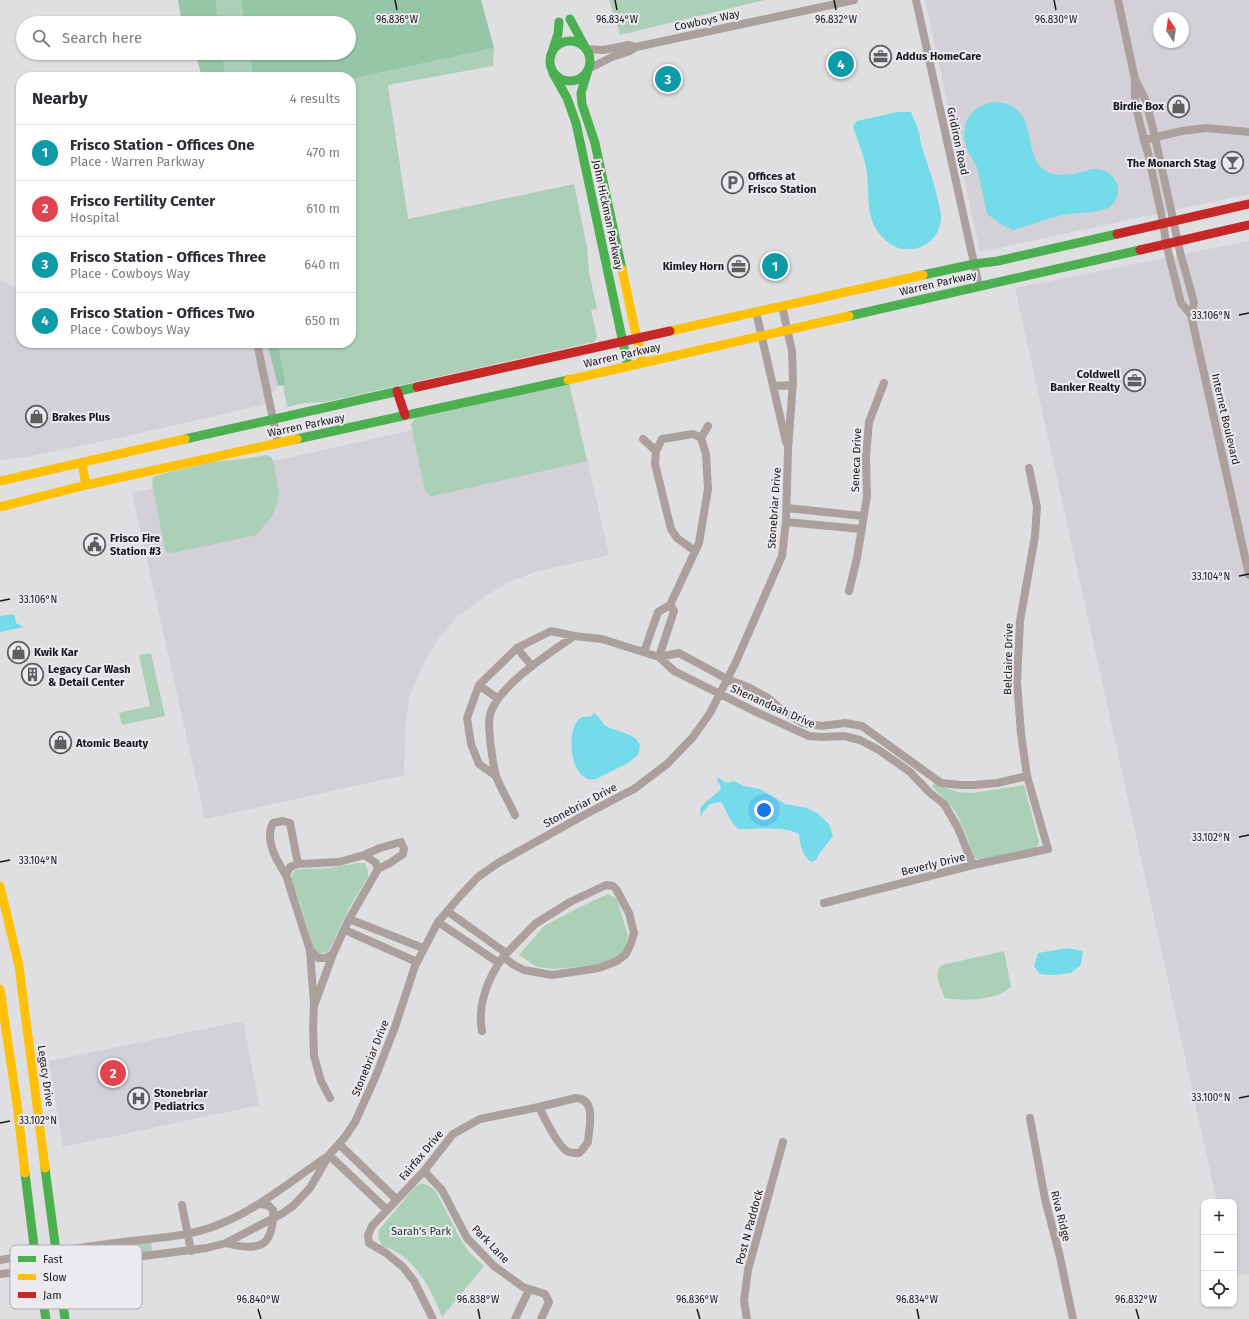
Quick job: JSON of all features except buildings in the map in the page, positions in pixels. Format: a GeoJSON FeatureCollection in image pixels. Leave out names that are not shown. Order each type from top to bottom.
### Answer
{"type":"FeatureCollection","features":[{"type":"Feature","properties":{"kind":"main road"},"geometry":{"type":"LineString","coordinates":[[559,22],[558,34],[551,53],[550,63],[553,73],[564,80],[573,81],[582,77],[588,70],[590,59],[586,48],[570,19]]}},
{"type":"Feature","properties":{"kind":"main road"},"geometry":{"type":"LineString","coordinates":[[551,53],[557,45],[567,41],[577,42],[586,48]]}},
{"type":"Feature","properties":{"kind":"main road","name":"John Hickman Parkway"},"geometry":{"type":"LineString","coordinates":[[588,70],[580,93],[582,104],[595,143],[642,362]]}},
{"type":"Feature","properties":{"kind":"main road","name":"John Hickman Parkway"},"geometry":{"type":"LineString","coordinates":[[553,73],[562,86],[572,110],[628,366]]}},
{"type":"Feature","properties":{"kind":"main road"},"geometry":{"type":"LineString","coordinates":[[584,160],[598,156]]}},
{"type":"Feature","properties":{"kind":"main road","name":"Warren Parkway"},"geometry":{"type":"LineString","coordinates":[[0,481],[397,391],[974,264],[998,261],[1164,222],[1249,204]]}},
{"type":"Feature","properties":{"kind":"main road","name":"Warren Parkway"},"geometry":{"type":"LineString","coordinates":[[0,507],[86,485],[628,366],[1249,225]]}},
{"type":"Feature","properties":{"kind":"main road"},"geometry":{"type":"LineString","coordinates":[[397,391],[405,415]]}},
{"type":"Feature","properties":{"kind":"main road"},"geometry":{"type":"LineString","coordinates":[[82,463],[86,485]]}},
{"type":"Feature","properties":{"kind":"main road","name":"Legacy Drive"},"geometry":{"type":"LineString","coordinates":[[0,886],[18,966],[55,1245]]}},
{"type":"Feature","properties":{"kind":"main road"},"geometry":{"type":"LineString","coordinates":[[0,989],[34,1245]]}},
{"type":"Feature","properties":{"kind":"main road"},"geometry":{"type":"LineString","coordinates":[[44,1309],[46,1319]]}},
{"type":"Feature","properties":{"kind":"main road","name":"Legacy Drive"},"geometry":{"type":"LineString","coordinates":[[64,1309],[65,1319]]}},
{"type":"Feature","properties":{"kind":"street","name":"Cowboys Way"},"geometry":{"type":"LineString","coordinates":[[588,70],[612,57],[630,51],[636,47],[854,0]]}},
{"type":"Feature","properties":{"kind":"street","name":"Gridiron Road"},"geometry":{"type":"LineString","coordinates":[[916,0],[979,286]]}},
{"type":"Feature","properties":{"kind":"street"},"geometry":{"type":"LineString","coordinates":[[1118,0],[1135,79]]}},
{"type":"Feature","properties":{"kind":"street","name":"Cowboys Way"},"geometry":{"type":"LineString","coordinates":[[586,48],[603,50],[629,45],[636,47]]}},
{"type":"Feature","properties":{"kind":"street","name":"Internet Boulevard"},"geometry":{"type":"LineString","coordinates":[[1135,79],[1146,101],[1178,241],[1194,303],[1191,315],[1249,575]]}},
{"type":"Feature","properties":{"kind":"street","name":"Internet Boulevard"},"geometry":{"type":"LineString","coordinates":[[1135,79],[1135,103],[1164,222],[1166,243],[1181,303],[1191,315]]}},
{"type":"Feature","properties":{"kind":"street"},"geometry":{"type":"LineString","coordinates":[[1144,140],[1182,131],[1206,128],[1249,132]]}},
{"type":"Feature","properties":{"kind":"street","name":"Stonebriar Drive"},"geometry":{"type":"LineString","coordinates":[[142,1257],[191,1251],[226,1243],[288,1209],[304,1195],[310,1188],[329,1155],[355,1122],[375,1078],[395,1027],[417,962],[438,922],[447,910],[478,877],[498,863],[634,789],[667,764],[693,737],[710,713],[735,664],[782,556],[787,508],[788,450],[793,385],[792,350],[782,306]]}},
{"type":"Feature","properties":{"kind":"street","name":"Stonebriar Drive"},"geometry":{"type":"LineString","coordinates":[[756,312],[788,450]]}},
{"type":"Feature","properties":{"kind":"street"},"geometry":{"type":"LineString","coordinates":[[258,348],[278,443]]}},
{"type":"Feature","properties":{"kind":"street","name":"Seneca Drive"},"geometry":{"type":"LineString","coordinates":[[849,591],[857,558],[866,496],[866,445],[869,422],[884,383]]}},
{"type":"Feature","properties":{"kind":"street"},"geometry":{"type":"LineString","coordinates":[[774,386],[793,385]]}},
{"type":"Feature","properties":{"kind":"street"},"geometry":{"type":"LineString","coordinates":[[701,438],[708,426]]}},
{"type":"Feature","properties":{"kind":"street"},"geometry":{"type":"LineString","coordinates":[[644,652],[658,612],[670,605],[695,551],[698,543],[708,489],[706,454],[701,438],[693,434],[662,439],[656,451],[655,464],[671,529],[678,538],[695,551]]}},
{"type":"Feature","properties":{"kind":"street"},"geometry":{"type":"LineString","coordinates":[[643,439],[656,451]]}},
{"type":"Feature","properties":{"kind":"street","name":"Belclaire Drive"},"geometry":{"type":"LineString","coordinates":[[1029,468],[1037,508],[1035,536],[1020,621],[1017,682],[1021,734],[1027,776],[1048,849]]}},
{"type":"Feature","properties":{"kind":"street"},"geometry":{"type":"LineString","coordinates":[[787,508],[863,516]]}},
{"type":"Feature","properties":{"kind":"street"},"geometry":{"type":"LineString","coordinates":[[786,522],[861,529]]}},
{"type":"Feature","properties":{"kind":"street"},"geometry":{"type":"LineString","coordinates":[[496,776],[479,764],[471,744],[467,718],[479,685],[517,648],[551,631],[574,636],[602,639],[659,657],[674,611],[670,605]]}},
{"type":"Feature","properties":{"kind":"street"},"geometry":{"type":"LineString","coordinates":[[515,815],[496,776],[490,743],[490,715],[501,694],[532,666],[574,636]]}},
{"type":"Feature","properties":{"kind":"street"},"geometry":{"type":"LineString","coordinates":[[517,648],[532,666]]}},
{"type":"Feature","properties":{"kind":"street","name":"Shenandoah Drive"},"geometry":{"type":"LineString","coordinates":[[659,657],[680,653],[727,680],[748,686],[768,698],[784,712],[803,723],[822,726],[845,723],[862,726],[941,784],[975,785],[997,783],[1027,776]]}},
{"type":"Feature","properties":{"kind":"street","name":"Shenandoah Drive"},"geometry":{"type":"LineString","coordinates":[[659,657],[674,671],[810,736],[822,738],[844,736],[860,740],[879,750],[910,772],[929,792],[944,804],[958,828],[973,865]]}},
{"type":"Feature","properties":{"kind":"street"},"geometry":{"type":"LineString","coordinates":[[479,685],[498,700]]}},
{"type":"Feature","properties":{"kind":"street"},"geometry":{"type":"LineString","coordinates":[[298,864],[290,823],[283,821],[273,823],[270,828],[275,858],[286,875],[310,950],[314,1005],[312,1027],[314,1056],[321,1081],[330,1098]]}},
{"type":"Feature","properties":{"kind":"street"},"geometry":{"type":"LineString","coordinates":[[286,875],[290,867],[298,864],[339,862],[401,842],[404,848],[403,854],[378,869],[349,919],[333,954],[314,1005]]}},
{"type":"Feature","properties":{"kind":"street","name":"Beverly Drive"},"geometry":{"type":"LineString","coordinates":[[824,903],[973,865],[1048,849]]}},
{"type":"Feature","properties":{"kind":"street"},"geometry":{"type":"LineString","coordinates":[[364,855],[376,863],[378,869]]}},
{"type":"Feature","properties":{"kind":"street"},"geometry":{"type":"LineString","coordinates":[[438,922],[503,958],[514,965],[524,970],[545,974],[565,974],[599,968],[617,961],[626,954],[634,933],[629,914],[616,889],[613,886],[606,885],[570,902],[539,921],[526,932],[503,958],[483,997],[481,1012],[482,1030]]}},
{"type":"Feature","properties":{"kind":"street"},"geometry":{"type":"LineString","coordinates":[[447,910],[503,958]]}},
{"type":"Feature","properties":{"kind":"street"},"geometry":{"type":"LineString","coordinates":[[349,919],[424,948]]}},
{"type":"Feature","properties":{"kind":"street"},"geometry":{"type":"LineString","coordinates":[[345,930],[417,962]]}},
{"type":"Feature","properties":{"kind":"street"},"geometry":{"type":"LineString","coordinates":[[310,950],[318,958],[325,958],[333,954]]}},
{"type":"Feature","properties":{"kind":"street","name":"Fairfax Drive"},"geometry":{"type":"LineString","coordinates":[[433,1319],[414,1281],[403,1267],[386,1253],[370,1243],[368,1235],[372,1226],[424,1171],[453,1134],[480,1119],[576,1098],[582,1098],[587,1102],[590,1114],[588,1142],[579,1153],[568,1152],[561,1145],[539,1107]]}},
{"type":"Feature","properties":{"kind":"street","name":"Riva Ridge"},"geometry":{"type":"LineString","coordinates":[[1030,1118],[1045,1199],[1074,1319]]}},
{"type":"Feature","properties":{"kind":"street","name":"Post N Paddock"},"geometry":{"type":"LineString","coordinates":[[747,1319],[744,1301],[748,1270],[783,1142]]}},
{"type":"Feature","properties":{"kind":"street"},"geometry":{"type":"LineString","coordinates":[[339,1144],[396,1199]]}},
{"type":"Feature","properties":{"kind":"street"},"geometry":{"type":"LineString","coordinates":[[329,1155],[387,1210]]}},
{"type":"Feature","properties":{"kind":"street","name":"Stonebriar Drive"},"geometry":{"type":"LineString","coordinates":[[100,1245],[188,1233],[214,1227],[235,1218],[259,1204],[329,1155]]}},
{"type":"Feature","properties":{"kind":"street","name":"Park Lane"},"geometry":{"type":"LineString","coordinates":[[424,1171],[442,1190],[467,1238],[494,1266],[529,1290],[545,1294],[549,1302],[541,1319]]}},
{"type":"Feature","properties":{"kind":"street"},"geometry":{"type":"LineString","coordinates":[[259,1204],[268,1205],[273,1210],[273,1218]]}},
{"type":"Feature","properties":{"kind":"street"},"geometry":{"type":"LineString","coordinates":[[182,1205],[191,1251]]}},
{"type":"Feature","properties":{"kind":"street","name":"Stonebriar Drive"},"geometry":{"type":"LineString","coordinates":[[226,1243],[244,1248],[260,1245],[270,1237],[273,1218]]}},
{"type":"Feature","properties":{"kind":"street","name":"Stonebriar Drive"},"geometry":{"type":"LineString","coordinates":[[0,1260],[10,1258]]}},
{"type":"Feature","properties":{"kind":"street","name":"Stonebriar Drive"},"geometry":{"type":"LineString","coordinates":[[0,1274],[10,1273]]}},
{"type":"Feature","properties":{"kind":"street"},"geometry":{"type":"LineString","coordinates":[[515,1319],[529,1290]]}},
{"type":"Feature","properties":{"kind":"shaded area"},"geometry":{"type":"Polygon","coordinates":[[[925,0],[1249,0],[1249,194],[980,252],[925,0]]]}},
{"type":"Feature","properties":{"kind":"shaded area"},"geometry":{"type":"Polygon","coordinates":[[[1249,241],[1249,1274],[1237,1276],[1237,1199],[1216,1199],[1015,288],[1249,241]]]}},
{"type":"Feature","properties":{"kind":"shaded area"},"geometry":{"type":"Polygon","coordinates":[[[0,279],[16,288],[16,348],[268,348],[278,386],[263,405],[119,438],[21,458],[0,460],[0,279]]]}},
{"type":"Feature","properties":{"kind":"shaded area"},"geometry":{"type":"Polygon","coordinates":[[[572,394],[609,555],[535,572],[509,582],[484,597],[457,617],[438,639],[423,665],[409,697],[405,731],[404,775],[205,819],[132,493],[572,394]]]}},
{"type":"Feature","properties":{"kind":"shaded area"},"geometry":{"type":"Polygon","coordinates":[[[243,1021],[259,1105],[63,1147],[49,1061],[243,1021]]]}},
{"type":"Feature","properties":{"kind":"green space"},"geometry":{"type":"Polygon","coordinates":[[[178,0],[216,0],[217,16],[181,16],[178,0]]]}},
{"type":"Feature","properties":{"kind":"green space"},"geometry":{"type":"Polygon","coordinates":[[[216,0],[241,0],[243,16],[217,16],[216,0]]]}},
{"type":"Feature","properties":{"kind":"green space"},"geometry":{"type":"Polygon","coordinates":[[[241,0],[481,0],[494,48],[356,78],[356,72],[252,72],[250,60],[356,60],[356,16],[243,16],[241,0]]]}},
{"type":"Feature","properties":{"kind":"green space"},"geometry":{"type":"Polygon","coordinates":[[[609,0],[765,0],[620,35],[609,0]]]}},
{"type":"Feature","properties":{"kind":"green space"},"geometry":{"type":"Polygon","coordinates":[[[494,48],[493,66],[388,85],[408,219],[574,184],[587,247],[589,272],[597,309],[591,310],[597,337],[594,342],[325,402],[305,403],[287,407],[283,386],[286,385],[279,348],[356,348],[356,78],[494,48]]]}},
{"type":"Feature","properties":{"kind":"green space"},"geometry":{"type":"Polygon","coordinates":[[[197,60],[223,60],[225,72],[201,72],[197,60]]]}},
{"type":"Feature","properties":{"kind":"green space"},"geometry":{"type":"Polygon","coordinates":[[[223,60],[250,60],[252,72],[225,72],[223,60]]]}},
{"type":"Feature","properties":{"kind":"green space"},"geometry":{"type":"Polygon","coordinates":[[[268,348],[279,348],[286,385],[278,386],[268,348]]]}},
{"type":"Feature","properties":{"kind":"green space"},"geometry":{"type":"Polygon","coordinates":[[[569,383],[587,461],[433,496],[430,496],[425,491],[411,425],[417,417],[569,383]]]}},
{"type":"Feature","properties":{"kind":"green space"},"geometry":{"type":"Polygon","coordinates":[[[267,455],[272,458],[279,493],[277,504],[272,516],[256,535],[173,553],[167,552],[165,549],[152,483],[153,477],[212,462],[267,455]]]}},
{"type":"Feature","properties":{"kind":"green space"},"geometry":{"type":"Polygon","coordinates":[[[151,653],[165,716],[122,725],[119,713],[150,706],[139,655],[151,653]]]}},
{"type":"Feature","properties":{"kind":"green space"},"geometry":{"type":"Polygon","coordinates":[[[934,783],[958,792],[973,793],[1024,785],[1039,842],[1035,850],[980,861],[974,857],[966,834],[955,811],[932,786],[934,783]]]}},
{"type":"Feature","properties":{"kind":"green space"},"geometry":{"type":"Polygon","coordinates":[[[365,863],[368,871],[368,877],[349,908],[329,951],[320,954],[314,949],[300,903],[290,879],[295,870],[329,868],[365,863]]]}},
{"type":"Feature","properties":{"kind":"green space"},"geometry":{"type":"Polygon","coordinates":[[[608,894],[617,899],[628,936],[625,949],[618,957],[604,964],[555,969],[537,967],[519,955],[544,926],[608,894]]]}},
{"type":"Feature","properties":{"kind":"green space"},"geometry":{"type":"Polygon","coordinates":[[[1004,951],[1011,987],[998,995],[986,998],[965,1000],[945,998],[938,981],[939,968],[942,965],[1004,951]]]}},
{"type":"Feature","properties":{"kind":"green space","name":"Sarah's Park"},"geometry":{"type":"Polygon","coordinates":[[[420,1184],[431,1187],[436,1192],[462,1242],[469,1252],[484,1266],[442,1317],[427,1284],[420,1274],[403,1257],[393,1250],[382,1246],[378,1237],[379,1230],[415,1187],[420,1184]]]}},
{"type":"Feature","properties":{"kind":"green space"},"geometry":{"type":"Polygon","coordinates":[[[151,1242],[152,1251],[142,1252],[142,1245],[126,1245],[151,1242]]]}},
{"type":"Feature","properties":{"kind":"water"},"geometry":{"type":"Polygon","coordinates":[[[992,102],[1005,103],[1017,110],[1023,118],[1027,128],[1035,158],[1041,167],[1050,173],[1068,175],[1100,169],[1109,173],[1116,181],[1118,186],[1117,197],[1114,203],[1103,210],[1063,215],[1013,230],[1002,225],[987,214],[977,167],[968,152],[964,139],[965,126],[969,116],[978,107],[992,102]]]}},
{"type":"Feature","properties":{"kind":"water"},"geometry":{"type":"Polygon","coordinates":[[[897,112],[911,112],[919,132],[921,144],[934,183],[941,214],[939,229],[932,239],[923,246],[911,249],[895,247],[876,229],[870,215],[866,167],[853,126],[857,121],[897,112]]]}},
{"type":"Feature","properties":{"kind":"water"},"geometry":{"type":"Polygon","coordinates":[[[14,614],[16,623],[24,627],[0,632],[0,616],[14,614]]]}},
{"type":"Feature","properties":{"kind":"water"},"geometry":{"type":"Polygon","coordinates":[[[593,713],[597,715],[606,726],[634,737],[639,743],[640,749],[638,755],[628,763],[596,779],[587,779],[581,774],[576,766],[571,745],[572,734],[575,725],[580,718],[592,716],[593,713]]]}},
{"type":"Feature","properties":{"kind":"water"},"geometry":{"type":"Polygon","coordinates":[[[718,777],[726,783],[734,781],[743,786],[760,789],[785,804],[807,808],[817,813],[829,824],[833,836],[816,860],[811,862],[804,853],[799,834],[792,831],[777,829],[738,829],[731,821],[722,803],[720,802],[710,804],[703,812],[701,817],[700,809],[702,806],[721,788],[717,781],[718,777]]]}},
{"type":"Feature","properties":{"kind":"water"},"geometry":{"type":"Polygon","coordinates":[[[1068,948],[1083,951],[1081,965],[1071,973],[1052,975],[1040,974],[1034,966],[1038,953],[1068,948]]]}},
{"type":"Feature","properties":{"kind":"traffic: fast"},"geometry":{"type":"LineString","coordinates":[[570,19],[585,47]]}},
{"type":"Feature","properties":{"kind":"traffic: fast"},"geometry":{"type":"LineString","coordinates":[[553,49],[558,34],[559,22]]}},
{"type":"Feature","properties":{"kind":"traffic: fast"},"geometry":{"type":"LineString","coordinates":[[574,41],[581,44],[587,50],[590,61],[589,69],[581,78],[574,81],[566,81],[559,78],[551,69],[550,57],[553,50],[562,42],[574,41]]}},
{"type":"Feature","properties":{"kind":"traffic: fast"},"geometry":{"type":"LineString","coordinates":[[588,70],[581,93],[582,104],[595,143],[622,269]]}},
{"type":"Feature","properties":{"kind":"traffic: fast"},"geometry":{"type":"LineString","coordinates":[[553,73],[567,98],[576,123],[628,366]]}},
{"type":"Feature","properties":{"kind":"traffic: fast"},"geometry":{"type":"LineString","coordinates":[[923,275],[974,264],[998,261],[1117,234]]}},
{"type":"Feature","properties":{"kind":"traffic: fast"},"geometry":{"type":"LineString","coordinates":[[849,316],[1140,250]]}},
{"type":"Feature","properties":{"kind":"traffic: fast"},"geometry":{"type":"LineString","coordinates":[[297,439],[568,380]]}},
{"type":"Feature","properties":{"kind":"traffic: fast"},"geometry":{"type":"LineString","coordinates":[[185,439],[417,387]]}},
{"type":"Feature","properties":{"kind":"traffic: fast"},"geometry":{"type":"LineString","coordinates":[[45,1168],[55,1245]]}},
{"type":"Feature","properties":{"kind":"traffic: fast"},"geometry":{"type":"LineString","coordinates":[[25,1173],[34,1245]]}},
{"type":"Feature","properties":{"kind":"traffic: fast"},"geometry":{"type":"LineString","coordinates":[[44,1309],[46,1319]]}},
{"type":"Feature","properties":{"kind":"traffic: fast"},"geometry":{"type":"LineString","coordinates":[[64,1309],[65,1319]]}},
{"type":"Feature","properties":{"kind":"traffic: slow"},"geometry":{"type":"LineString","coordinates":[[622,269],[642,362]]}},
{"type":"Feature","properties":{"kind":"traffic: slow"},"geometry":{"type":"LineString","coordinates":[[670,331],[923,275]]}},
{"type":"Feature","properties":{"kind":"traffic: slow"},"geometry":{"type":"LineString","coordinates":[[568,380],[849,316]]}},
{"type":"Feature","properties":{"kind":"traffic: slow"},"geometry":{"type":"LineString","coordinates":[[0,481],[185,439]]}},
{"type":"Feature","properties":{"kind":"traffic: slow"},"geometry":{"type":"LineString","coordinates":[[0,507],[86,485],[297,439]]}},
{"type":"Feature","properties":{"kind":"traffic: slow"},"geometry":{"type":"LineString","coordinates":[[82,463],[86,485]]}},
{"type":"Feature","properties":{"kind":"traffic: slow"},"geometry":{"type":"LineString","coordinates":[[0,886],[19,966],[45,1168]]}},
{"type":"Feature","properties":{"kind":"traffic: slow"},"geometry":{"type":"LineString","coordinates":[[0,989],[17,1104],[25,1173]]}},
{"type":"Feature","properties":{"kind":"traffic: jam"},"geometry":{"type":"LineString","coordinates":[[1117,234],[1249,204]]}},
{"type":"Feature","properties":{"kind":"traffic: jam"},"geometry":{"type":"LineString","coordinates":[[1140,250],[1249,225]]}},
{"type":"Feature","properties":{"kind":"traffic: jam"},"geometry":{"type":"LineString","coordinates":[[417,387],[670,331]]}},
{"type":"Feature","properties":{"kind":"traffic: jam"},"geometry":{"type":"LineString","coordinates":[[397,391],[405,415]]}},
{"type":"Feature","properties":{"kind":"place","name":"Addus HomeCare"},"geometry":{"type":"Point","coordinates":[880,56]}},
{"type":"Feature","properties":{"kind":"place","name":"Frisco Station - Offices Two"},"geometry":{"type":"Point","coordinates":[841,64]}},
{"type":"Feature","properties":{"kind":"place","name":"Frisco Station - Offices Three"},"geometry":{"type":"Point","coordinates":[668,79]}},
{"type":"Feature","properties":{"kind":"place","name":"Birdie Box"},"geometry":{"type":"Point","coordinates":[1179,106]}},
{"type":"Feature","properties":{"kind":"place","name":"The Monarch Stag"},"geometry":{"type":"Point","coordinates":[1232,163]}},
{"type":"Feature","properties":{"kind":"place","name":"Offices at Frisco Station"},"geometry":{"type":"Point","coordinates":[732,182]}},
{"type":"Feature","properties":{"kind":"place","name":"Kimley Horn"},"geometry":{"type":"Point","coordinates":[739,266]}},
{"type":"Feature","properties":{"kind":"place","name":"Frisco Station - Offices One"},"geometry":{"type":"Point","coordinates":[775,266]}},
{"type":"Feature","properties":{"kind":"place","name":"Coldwell Banker Realty"},"geometry":{"type":"Point","coordinates":[1135,380]}},
{"type":"Feature","properties":{"kind":"place","name":"Brakes Plus"},"geometry":{"type":"Point","coordinates":[36,417]}},
{"type":"Feature","properties":{"kind":"place","name":"Frisco Fire Station #3"},"geometry":{"type":"Point","coordinates":[94,544]}},
{"type":"Feature","properties":{"kind":"place","name":"Kwik Kar"},"geometry":{"type":"Point","coordinates":[18,652]}},
{"type":"Feature","properties":{"kind":"place","name":"Legacy Car Wash & Detail Center"},"geometry":{"type":"Point","coordinates":[33,675]}},
{"type":"Feature","properties":{"kind":"place","name":"Atomic Beauty"},"geometry":{"type":"Point","coordinates":[61,743]}},
{"type":"Feature","properties":{"kind":"place","name":"Frisco Fertility Center"},"geometry":{"type":"Point","coordinates":[113,1073]}},
{"type":"Feature","properties":{"kind":"place","name":"Stonebriar Pediatrics"},"geometry":{"type":"Point","coordinates":[139,1099]}}]}
